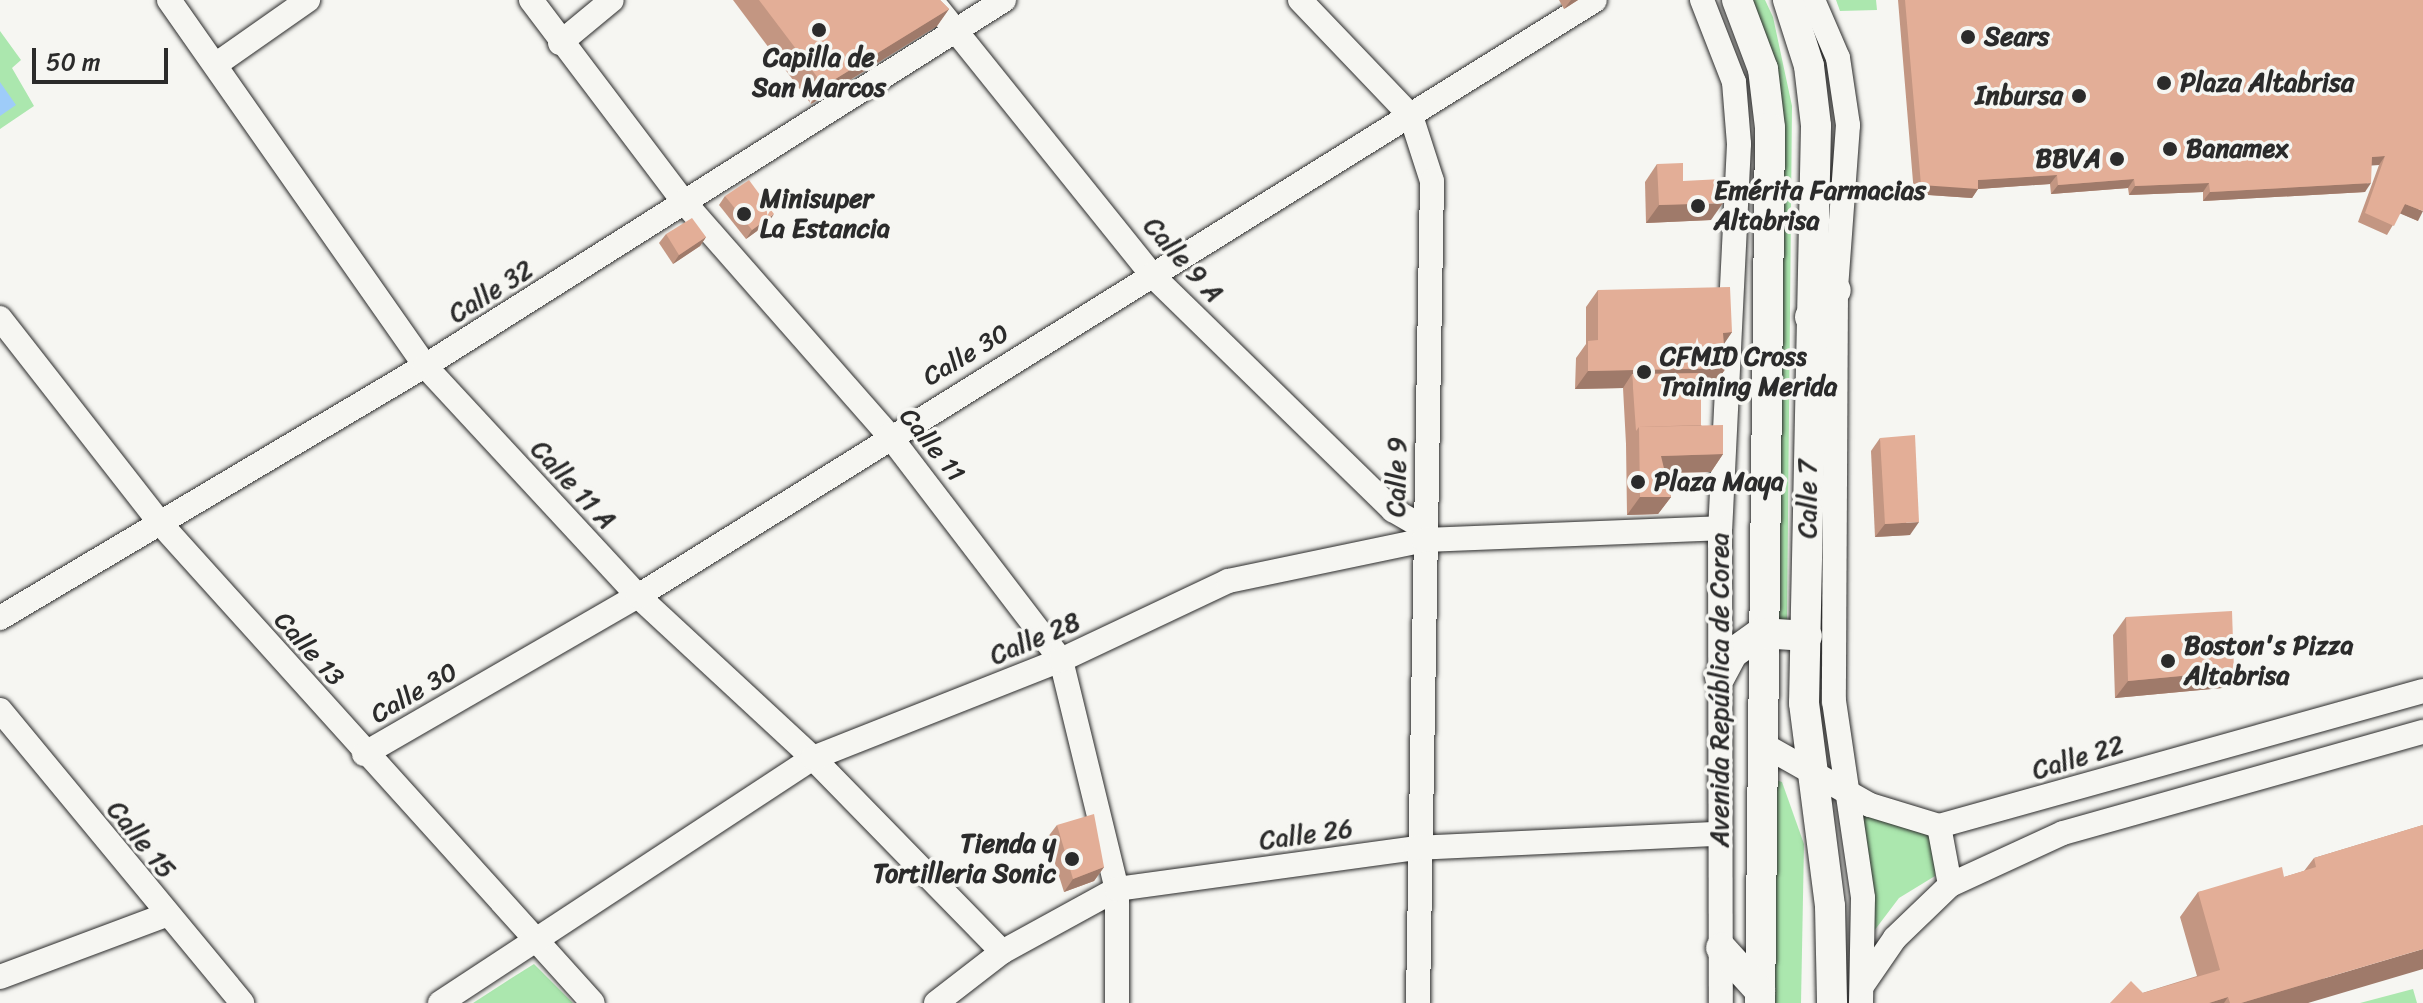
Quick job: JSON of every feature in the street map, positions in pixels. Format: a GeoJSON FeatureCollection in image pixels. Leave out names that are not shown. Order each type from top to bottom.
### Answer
{"type":"FeatureCollection","features":[{"type":"Feature","properties":{"kind":"main road","name":"Avenida República de Corea"},"geometry":{"type":"LineString","coordinates":[[1737,0],[1763,69],[1770,128],[1761,633],[1760,997]]}},
{"type":"Feature","properties":{"kind":"main road"},"geometry":{"type":"LineString","coordinates":[[1788,0],[1809,66],[1816,126],[1810,317],[1809,771],[1830,906],[1832,1003]]}},
{"type":"Feature","properties":{"kind":"main road"},"geometry":{"type":"LineString","coordinates":[[1810,317],[1836,290]]}},
{"type":"Feature","properties":{"kind":"main road"},"geometry":{"type":"LineString","coordinates":[[1720,677],[1733,653],[1761,633],[1807,636]]}},
{"type":"Feature","properties":{"kind":"main road"},"geometry":{"type":"LineString","coordinates":[[1721,948],[1760,997]]}},
{"type":"Feature","properties":{"kind":"street","name":"Calle 11 A"},"geometry":{"type":"LineString","coordinates":[[169,0],[218,63],[425,366],[638,596],[813,758],[1002,952]]}},
{"type":"Feature","properties":{"kind":"street"},"geometry":{"type":"LineString","coordinates":[[218,63],[308,0]]}},
{"type":"Feature","properties":{"kind":"street","name":"Calle 11"},"geometry":{"type":"LineString","coordinates":[[531,0],[560,43],[684,202],[889,435],[1061,660],[1117,889],[1117,1003]]}},
{"type":"Feature","properties":{"kind":"street"},"geometry":{"type":"LineString","coordinates":[[560,43],[612,0]]}},
{"type":"Feature","properties":{"kind":"street","name":"Calle 9 A"},"geometry":{"type":"LineString","coordinates":[[931,0],[958,28],[1152,275],[1393,510],[1424,534]]}},
{"type":"Feature","properties":{"kind":"street","name":"Calle 32"},"geometry":{"type":"LineString","coordinates":[[0,618],[425,366],[1004,0]]}},
{"type":"Feature","properties":{"kind":"street","name":"Calle 9"},"geometry":{"type":"LineString","coordinates":[[1300,0],[1411,116],[1432,181],[1416,848],[1418,1003]]}},
{"type":"Feature","properties":{"kind":"street","name":"Calle 30"},"geometry":{"type":"LineString","coordinates":[[364,754],[638,596],[889,435],[1595,0]]}},
{"type":"Feature","properties":{"kind":"street","name":"Avenida República de Corea"},"geometry":{"type":"LineString","coordinates":[[1702,0],[1734,82],[1739,144],[1720,528],[1718,834],[1721,1003]]}},
{"type":"Feature","properties":{"kind":"street","name":"Calle 7"},"geometry":{"type":"LineString","coordinates":[[1813,0],[1838,58],[1848,125],[1836,290],[1834,701],[1863,898],[1859,998]]}},
{"type":"Feature","properties":{"kind":"street","name":"Calle 13"},"geometry":{"type":"LineString","coordinates":[[0,318],[160,523],[533,943],[593,1003]]}},
{"type":"Feature","properties":{"kind":"street","name":"Calle 28"},"geometry":{"type":"LineString","coordinates":[[440,1003],[813,758],[1061,660],[1228,581],[1424,534],[1720,528]]}},
{"type":"Feature","properties":{"kind":"street","name":"Calle 22"},"geometry":{"type":"LineString","coordinates":[[1762,744],[1845,792],[1917,825],[1939,826],[2423,691]]}},
{"type":"Feature","properties":{"kind":"street","name":"Calle 15"},"geometry":{"type":"LineString","coordinates":[[0,710],[166,915],[242,1003]]}},
{"type":"Feature","properties":{"kind":"street"},"geometry":{"type":"LineString","coordinates":[[1859,998],[1895,938],[1950,885],[2085,826],[2423,732]]}},
{"type":"Feature","properties":{"kind":"street"},"geometry":{"type":"LineString","coordinates":[[1939,826],[1950,885]]}},
{"type":"Feature","properties":{"kind":"street","name":"Calle 26"},"geometry":{"type":"LineString","coordinates":[[936,1003],[1002,952],[1117,889],[1416,848],[1718,834]]}},
{"type":"Feature","properties":{"kind":"street"},"geometry":{"type":"LineString","coordinates":[[0,977],[166,915]]}},
{"type":"Feature","properties":{"kind":"green space"},"geometry":{"type":"Polygon","coordinates":[[[1746,0],[1765,0],[1773,17],[1792,106],[1787,621],[1771,620],[1778,110],[1746,0]]]}},
{"type":"Feature","properties":{"kind":"green space"},"geometry":{"type":"Polygon","coordinates":[[[1836,0],[1876,0],[1877,10],[1840,11],[1836,0]]]}},
{"type":"Feature","properties":{"kind":"green space"},"geometry":{"type":"Polygon","coordinates":[[[0,31],[21,60],[12,68],[34,106],[0,129],[0,31]]]}},
{"type":"Feature","properties":{"kind":"green space"},"geometry":{"type":"Polygon","coordinates":[[[1769,778],[1782,782],[1804,844],[1801,1003],[1774,1003],[1769,778]]]}},
{"type":"Feature","properties":{"kind":"green space"},"geometry":{"type":"Polygon","coordinates":[[[1854,808],[1935,838],[1935,876],[1899,898],[1874,931],[1854,808]]]}},
{"type":"Feature","properties":{"kind":"green space"},"geometry":{"type":"Polygon","coordinates":[[[534,964],[573,1003],[473,1003],[507,981],[534,964]]]}},
{"type":"Feature","properties":{"kind":"green space"},"geometry":{"type":"Polygon","coordinates":[[[2413,989],[2417,1003],[2360,1003],[2413,989]]]}},
{"type":"Feature","properties":{"kind":"water"},"geometry":{"type":"Polygon","coordinates":[[[0,82],[16,105],[0,116],[0,82]]]}},
{"type":"Feature","properties":{"kind":"building"},"geometry":{"type":"Polygon","coordinates":[[[759,0],[940,0],[949,9],[824,86],[759,0]]]}},
{"type":"Feature","properties":{"kind":"building","name":"Plaza Altabrisa"},"geometry":{"type":"Polygon","coordinates":[[[1905,0],[2423,0],[2423,211],[2405,204],[2394,226],[2365,213],[2385,156],[2372,157],[2371,183],[2210,192],[2209,183],[2135,186],[2134,179],[2058,185],[2057,175],[1978,180],[1978,189],[1921,185],[1905,0]]]}},
{"type":"Feature","properties":{"kind":"building"},"geometry":{"type":"Polygon","coordinates":[[[1683,163],[1683,181],[1722,179],[1723,203],[1659,205],[1657,164],[1683,163]]]}},
{"type":"Feature","properties":{"kind":"building"},"geometry":{"type":"Polygon","coordinates":[[[749,180],[774,214],[752,230],[725,196],[749,180]]]}},
{"type":"Feature","properties":{"kind":"building"},"geometry":{"type":"Polygon","coordinates":[[[692,218],[706,237],[679,255],[666,234],[692,218]]]}},
{"type":"Feature","properties":{"kind":"building"},"geometry":{"type":"Polygon","coordinates":[[[1730,287],[1732,332],[1723,333],[1726,368],[1588,371],[1588,341],[1598,340],[1598,290],[1730,287]]]}},
{"type":"Feature","properties":{"kind":"building"},"geometry":{"type":"Polygon","coordinates":[[[1701,373],[1701,425],[1639,427],[1636,431],[1632,374],[1701,373]]]}},
{"type":"Feature","properties":{"kind":"building"},"geometry":{"type":"Polygon","coordinates":[[[1723,425],[1723,454],[1661,456],[1671,497],[1640,497],[1639,427],[1723,425]]]}},
{"type":"Feature","properties":{"kind":"building"},"geometry":{"type":"Polygon","coordinates":[[[1915,435],[1919,522],[1885,524],[1880,438],[1915,435]]]}},
{"type":"Feature","properties":{"kind":"building","name":"Boston's Pizza Altabrisa"},"geometry":{"type":"Polygon","coordinates":[[[2232,611],[2234,671],[2128,681],[2126,617],[2232,611]]]}},
{"type":"Feature","properties":{"kind":"building"},"geometry":{"type":"Polygon","coordinates":[[[1094,814],[1104,867],[1073,879],[1057,825],[1094,814]]]}},
{"type":"Feature","properties":{"kind":"building"},"geometry":{"type":"Polygon","coordinates":[[[2423,825],[2423,949],[2241,1003],[2230,1003],[2228,997],[2209,1003],[2110,1003],[2131,981],[2143,993],[2220,970],[2198,892],[2282,867],[2284,877],[2316,867],[2314,858],[2423,825]]]}},
{"type":"Feature","properties":{"kind":"place","name":"Capilla de San Marcos"},"geometry":{"type":"Point","coordinates":[819,30]}},
{"type":"Feature","properties":{"kind":"place","name":"Sears"},"geometry":{"type":"Point","coordinates":[1968,37]}},
{"type":"Feature","properties":{"kind":"place","name":"Plaza Altabrisa"},"geometry":{"type":"Point","coordinates":[2164,83]}},
{"type":"Feature","properties":{"kind":"place","name":"Inbursa"},"geometry":{"type":"Point","coordinates":[2079,96]}},
{"type":"Feature","properties":{"kind":"place","name":"Banamex"},"geometry":{"type":"Point","coordinates":[2170,149]}},
{"type":"Feature","properties":{"kind":"place","name":"BBVA"},"geometry":{"type":"Point","coordinates":[2117,159]}},
{"type":"Feature","properties":{"kind":"place","name":"Emérita Farmacias Altabrisa"},"geometry":{"type":"Point","coordinates":[1698,206]}},
{"type":"Feature","properties":{"kind":"place","name":"Minisuper La Estancia"},"geometry":{"type":"Point","coordinates":[744,214]}},
{"type":"Feature","properties":{"kind":"place","name":"CFMID Cross Training Merida"},"geometry":{"type":"Point","coordinates":[1644,372]}},
{"type":"Feature","properties":{"kind":"place","name":"Plaza Maya"},"geometry":{"type":"Point","coordinates":[1638,482]}},
{"type":"Feature","properties":{"kind":"place","name":"Boston's Pizza Altabrisa"},"geometry":{"type":"Point","coordinates":[2168,661]}},
{"type":"Feature","properties":{"kind":"place","name":"Tienda y Tortilleria Sonic"},"geometry":{"type":"Point","coordinates":[1072,859]}}]}
